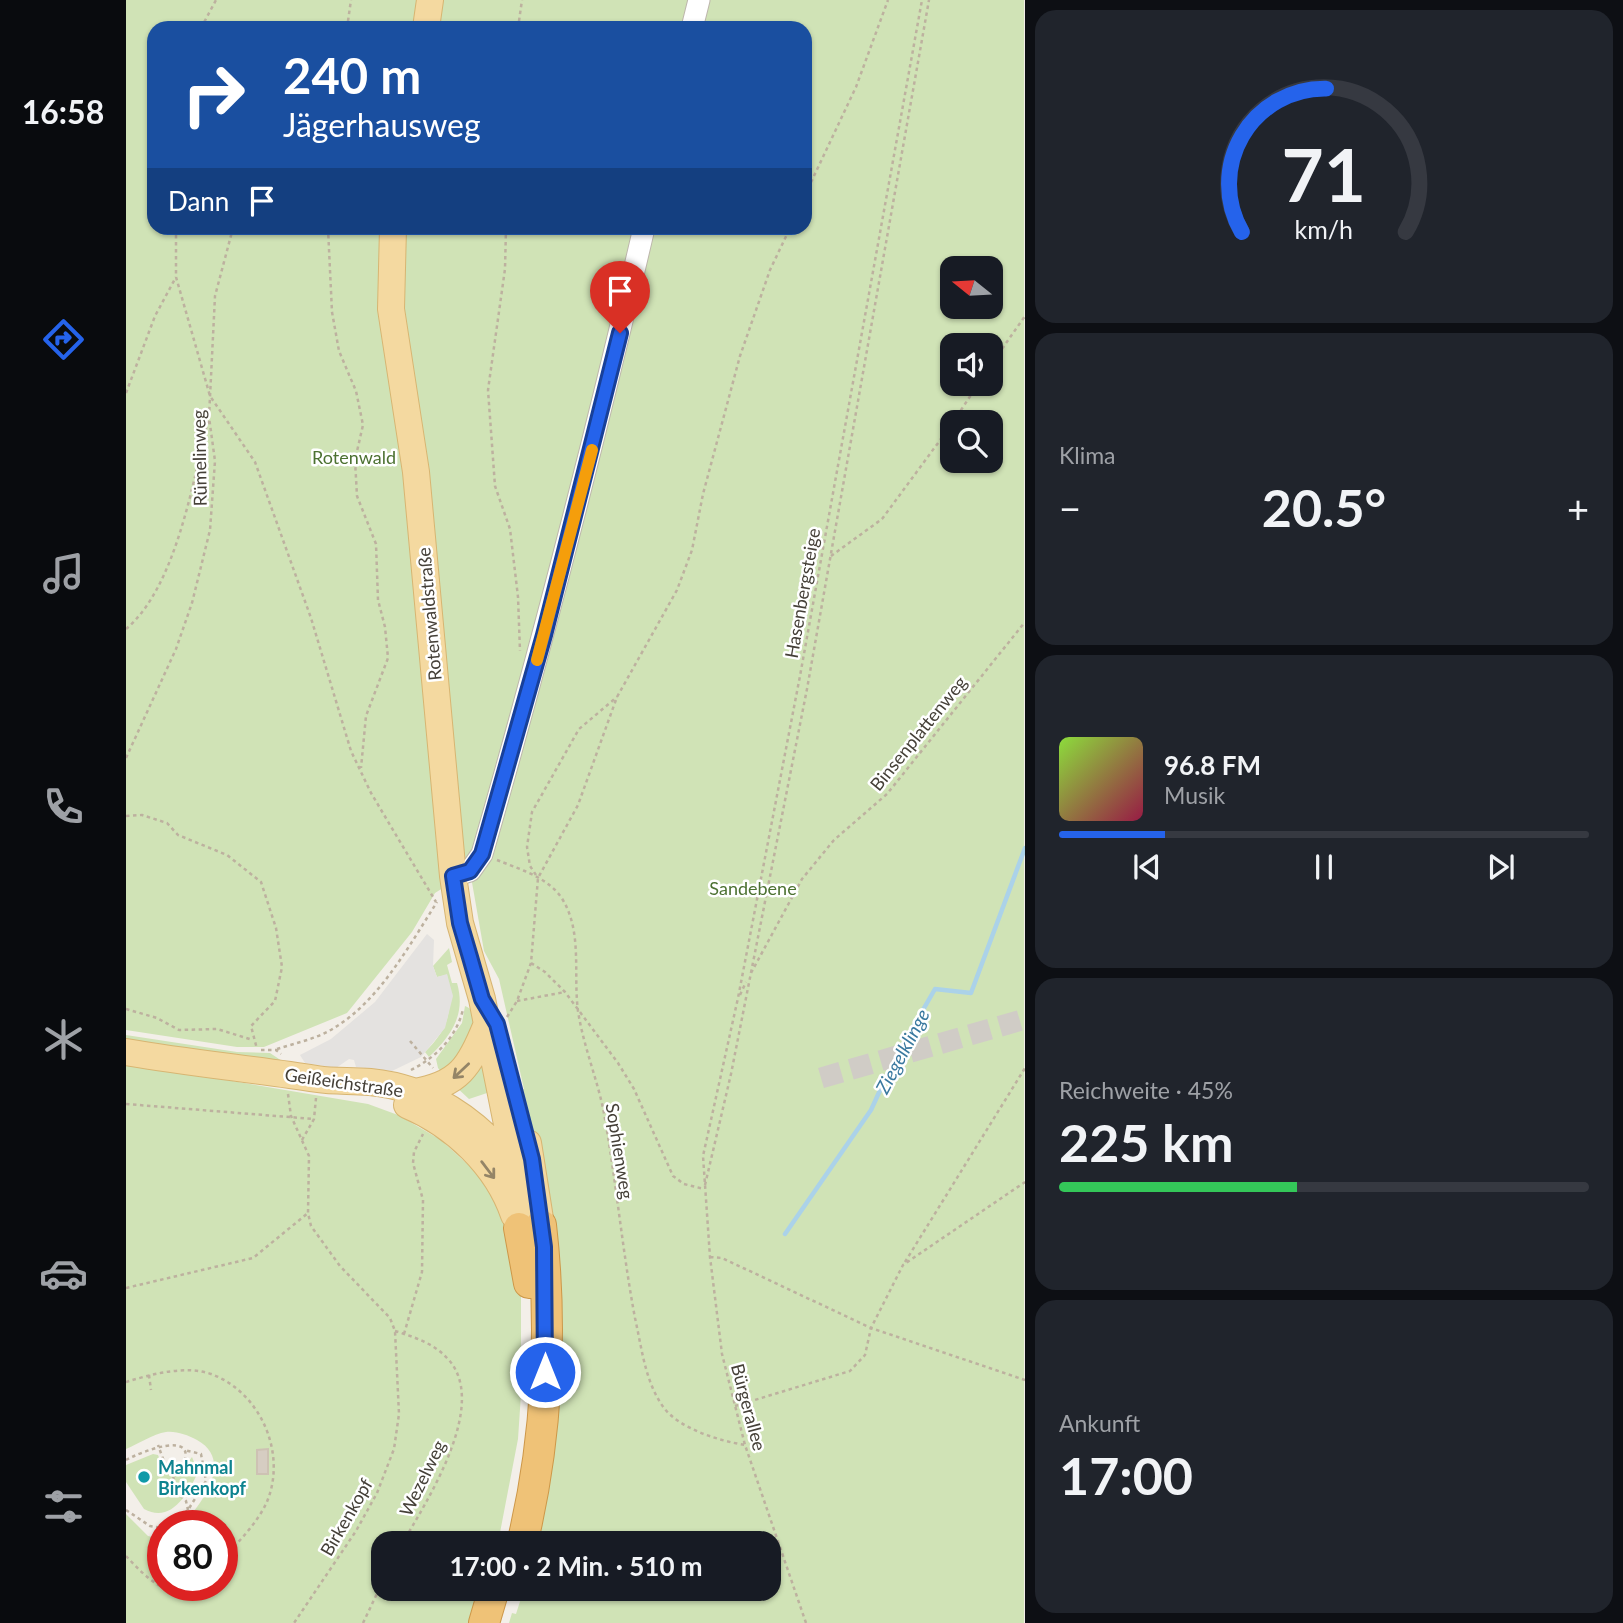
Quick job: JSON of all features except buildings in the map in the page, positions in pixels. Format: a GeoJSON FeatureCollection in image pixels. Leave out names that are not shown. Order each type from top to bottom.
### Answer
{"type":"FeatureCollection","features":[{"type":"Feature","properties":{"kind":"highway","name":"Rotenwaldstraße"},"geometry":{"type":"LineString","coordinates":[[509,1531],[522,1461],[528,1393],[530,1226]]}},
{"type":"Feature","properties":{"kind":"highway","name":"Rotenwaldstraße"},"geometry":{"type":"LineString","coordinates":[[525,1531],[544,1407],[545,1273],[530,1226]]}},
{"type":"Feature","properties":{"kind":"highway"},"geometry":{"type":"LineString","coordinates":[[484,1623],[490,1601]]}},
{"type":"Feature","properties":{"kind":"highway"},"geometry":{"type":"LineString","coordinates":[[500,1623],[506,1601]]}},
{"type":"Feature","properties":{"kind":"main road"},"geometry":{"type":"LineString","coordinates":[[427,21],[430,0]]}},
{"type":"Feature","properties":{"kind":"main road","name":"Rotenwaldstraße"},"geometry":{"type":"LineString","coordinates":[[393,235],[391,309],[416,472],[453,876],[473,1002],[497,1024],[532,1159],[530,1226]]}},
{"type":"Feature","properties":{"kind":"main road","name":"Rotenwaldstraße"},"geometry":{"type":"LineString","coordinates":[[473,1002],[496,1022],[516,1169],[530,1226]]}},
{"type":"Feature","properties":{"kind":"main road"},"geometry":{"type":"LineString","coordinates":[[410,1082],[442,1085],[465,1069],[496,1022]]}},
{"type":"Feature","properties":{"kind":"main road","name":"Geißeichstraße"},"geometry":{"type":"LineString","coordinates":[[126,1052],[332,1081],[410,1082],[468,1119],[495,1143],[516,1169]]}},
{"type":"Feature","properties":{"kind":"main road","name":"Rotenwaldstraße"},"geometry":{"type":"LineString","coordinates":[[332,1081],[405,1104],[452,1132],[493,1175],[512,1208],[530,1226]]}},
{"type":"Feature","properties":{"kind":"lane"},"geometry":{"type":"LineString","coordinates":[[694,21],[699,0]]}},
{"type":"Feature","properties":{"kind":"lane"},"geometry":{"type":"LineString","coordinates":[[453,876],[470,871],[482,854],[551,608],[642,235]]}},
{"type":"Feature","properties":{"kind":"path"},"geometry":{"type":"LineString","coordinates":[[205,21],[216,0]]}},
{"type":"Feature","properties":{"kind":"path"},"geometry":{"type":"LineString","coordinates":[[348,21],[351,0]]}},
{"type":"Feature","properties":{"kind":"path"},"geometry":{"type":"LineString","coordinates":[[519,21],[522,0]]}},
{"type":"Feature","properties":{"kind":"path"},"geometry":{"type":"LineString","coordinates":[[812,180],[856,87],[888,0]]}},
{"type":"Feature","properties":{"kind":"path","name":"Hasenbergsteige"},"geometry":{"type":"LineString","coordinates":[[704,1189],[703,1156],[738,998],[797,690],[922,0]]}},
{"type":"Feature","properties":{"kind":"path"},"geometry":{"type":"LineString","coordinates":[[531,963],[545,972],[565,992],[634,1089],[673,1176],[684,1184],[704,1189],[731,1074],[831,556],[929,0]]}},
{"type":"Feature","properties":{"kind":"path"},"geometry":{"type":"LineString","coordinates":[[176,235],[176,277],[210,396],[255,462],[311,618],[351,751],[441,909]]}},
{"type":"Feature","properties":{"kind":"path","name":"Rümelinweg"},"geometry":{"type":"LineString","coordinates":[[126,758],[176,649],[192,603],[210,530],[215,461],[209,417],[215,296],[231,235]]}},
{"type":"Feature","properties":{"kind":"path"},"geometry":{"type":"LineString","coordinates":[[328,235],[332,312],[339,351],[356,391],[363,425],[355,460],[357,496],[376,544],[378,600],[385,627],[388,658],[366,716],[361,772]]}},
{"type":"Feature","properties":{"kind":"path"},"geometry":{"type":"LineString","coordinates":[[506,235],[505,269],[488,390],[495,486],[510,529],[518,597],[519,662]]}},
{"type":"Feature","properties":{"kind":"path"},"geometry":{"type":"LineString","coordinates":[[496,1022],[517,1001],[531,963],[538,878],[578,805],[617,697],[677,590],[692,550],[706,482],[740,356],[770,270],[787,235]]}},
{"type":"Feature","properties":{"kind":"path"},"geometry":{"type":"LineString","coordinates":[[126,393],[155,316],[176,277]]}},
{"type":"Feature","properties":{"kind":"path"},"geometry":{"type":"LineString","coordinates":[[1003,347],[1024,316]]}},
{"type":"Feature","properties":{"kind":"path"},"geometry":{"type":"LineString","coordinates":[[126,629],[164,576],[187,506],[209,417]]}},
{"type":"Feature","properties":{"kind":"path"},"geometry":{"type":"LineString","coordinates":[[831,556],[882,519],[940,441]]}},
{"type":"Feature","properties":{"kind":"path","name":"Binsenplattenweg"},"geometry":{"type":"LineString","coordinates":[[738,998],[803,879],[834,841],[887,794],[1024,622]]}},
{"type":"Feature","properties":{"kind":"path"},"geometry":{"type":"LineString","coordinates":[[538,878],[530,866],[527,847],[532,812],[579,729],[617,697]]}},
{"type":"Feature","properties":{"kind":"path"},"geometry":{"type":"LineString","coordinates":[[126,816],[142,815],[167,823],[178,835],[227,855],[261,882],[276,928],[282,967],[275,1001],[251,1026],[257,1050]]}},
{"type":"Feature","properties":{"kind":"path","name":"Sophienweg"},"geometry":{"type":"LineString","coordinates":[[482,854],[538,878],[559,894],[568,909],[574,929],[578,1011],[603,1108],[624,1259],[647,1377],[665,1410],[676,1418],[720,1439],[745,1445]]}},
{"type":"Feature","properties":{"kind":"path"},"geometry":{"type":"LineString","coordinates":[[276,1050],[332,1030],[353,1014],[399,960],[437,902]]}},
{"type":"Feature","properties":{"kind":"path"},"geometry":{"type":"LineString","coordinates":[[517,1001],[565,992]]}},
{"type":"Feature","properties":{"kind":"path"},"geometry":{"type":"LineString","coordinates":[[410,1082],[452,1035],[473,1002]]}},
{"type":"Feature","properties":{"kind":"path"},"geometry":{"type":"LineString","coordinates":[[126,1009],[157,1018],[179,1030],[217,1030],[253,1040]]}},
{"type":"Feature","properties":{"kind":"path"},"geometry":{"type":"LineString","coordinates":[[410,1041],[436,1070]]}},
{"type":"Feature","properties":{"kind":"path"},"geometry":{"type":"LineString","coordinates":[[735,1406],[850,1371],[864,1355],[871,1328],[903,1265],[1024,1068]]}},
{"type":"Feature","properties":{"kind":"path"},"geometry":{"type":"LineString","coordinates":[[288,1096],[291,1116],[309,1156],[308,1213],[319,1239],[390,1318],[395,1331]]}},
{"type":"Feature","properties":{"kind":"path"},"geometry":{"type":"LineString","coordinates":[[126,1104],[314,1119]]}},
{"type":"Feature","properties":{"kind":"path"},"geometry":{"type":"LineString","coordinates":[[302,1140],[314,1119],[316,1104]]}},
{"type":"Feature","properties":{"kind":"path"},"geometry":{"type":"LineString","coordinates":[[404,1334],[422,1272],[424,1248],[423,1200],[413,1163],[419,1140]]}},
{"type":"Feature","properties":{"kind":"path"},"geometry":{"type":"LineString","coordinates":[[903,1265],[1024,1182]]}},
{"type":"Feature","properties":{"kind":"path","name":"Bürgerallee"},"geometry":{"type":"LineString","coordinates":[[704,1189],[722,1354],[745,1445],[806,1623]]}},
{"type":"Feature","properties":{"kind":"path"},"geometry":{"type":"LineString","coordinates":[[126,1287],[253,1258],[308,1213]]}},
{"type":"Feature","properties":{"kind":"path"},"geometry":{"type":"LineString","coordinates":[[710,1257],[722,1258],[871,1328],[1024,1381]]}},
{"type":"Feature","properties":{"kind":"path","name":"Wezelweg"},"geometry":{"type":"LineString","coordinates":[[395,1331],[421,1340],[449,1360],[460,1384],[461,1398],[457,1429],[446,1462],[409,1531]]}},
{"type":"Feature","properties":{"kind":"path","name":"Birkenkopf"},"geometry":{"type":"LineString","coordinates":[[294,1623],[356,1531],[377,1493],[394,1449],[399,1415],[395,1331]]}},
{"type":"Feature","properties":{"kind":"path"},"geometry":{"type":"LineString","coordinates":[[126,1382],[149,1375],[183,1370],[209,1373],[234,1385],[251,1401],[262,1419],[272,1448],[272,1485],[265,1504],[238,1541]]}},
{"type":"Feature","properties":{"kind":"path"},"geometry":{"type":"LineString","coordinates":[[149,1375],[151,1390]]}},
{"type":"Feature","properties":{"kind":"path"},"geometry":{"type":"LineString","coordinates":[[158,1446],[166,1467],[173,1470],[182,1467],[186,1459],[184,1450]]}},
{"type":"Feature","properties":{"kind":"path"},"geometry":{"type":"LineString","coordinates":[[126,1460],[158,1446],[178,1446],[201,1454],[207,1475],[199,1495],[188,1510]]}},
{"type":"Feature","properties":{"kind":"path"},"geometry":{"type":"LineString","coordinates":[[173,1470],[174,1489],[186,1501],[188,1510]]}},
{"type":"Feature","properties":{"kind":"path"},"geometry":{"type":"LineString","coordinates":[[126,1510],[147,1525]]}},
{"type":"Feature","properties":{"kind":"path"},"geometry":{"type":"LineString","coordinates":[[126,1556],[147,1573]]}},
{"type":"Feature","properties":{"kind":"path"},"geometry":{"type":"LineString","coordinates":[[363,1623],[373,1601]]}},
{"type":"Feature","properties":{"kind":"green space","name":"Sandebene"},"geometry":{"type":"Polygon","coordinates":[[[126,0],[1024,0],[1024,1623],[509,1623],[512,1613],[516,1614],[520,1601],[781,1601],[781,1531],[536,1531],[536,1152],[519,1090],[524,1089],[499,979],[484,951],[470,871],[435,893],[412,932],[347,1013],[264,1047],[237,1047],[126,1030],[126,0]]]}},
{"type":"Feature","properties":{"kind":"green space"},"geometry":{"type":"Polygon","coordinates":[[[449,948],[452,962],[447,965],[452,983],[457,983],[460,1005],[450,1032],[429,1057],[425,1052],[445,1025],[449,1008],[447,975],[437,977],[433,966],[449,948]]]}},
{"type":"Feature","properties":{"kind":"green space"},"geometry":{"type":"Polygon","coordinates":[[[465,1006],[473,1012],[476,1020],[474,1030],[464,1052],[446,1078],[438,1068],[436,1059],[462,1023],[465,1006]]]}},
{"type":"Feature","properties":{"kind":"green space"},"geometry":{"type":"Polygon","coordinates":[[[126,1035],[237,1052],[270,1053],[285,1063],[126,1042],[126,1035]]]}},
{"type":"Feature","properties":{"kind":"green space"},"geometry":{"type":"Polygon","coordinates":[[[479,1052],[490,1092],[469,1099],[454,1085],[479,1052]]]}},
{"type":"Feature","properties":{"kind":"green space"},"geometry":{"type":"Polygon","coordinates":[[[126,1063],[368,1104],[398,1115],[441,1140],[476,1172],[511,1228],[521,1286],[521,1394],[518,1439],[500,1531],[371,1531],[371,1601],[482,1601],[475,1623],[126,1623],[126,1514],[147,1535],[147,1601],[238,1601],[238,1510],[194,1510],[205,1495],[214,1471],[213,1459],[208,1449],[197,1440],[166,1432],[126,1449],[126,1063]]]}},
{"type":"Feature","properties":{"kind":"green space"},"geometry":{"type":"Polygon","coordinates":[[[153,1454],[158,1455],[164,1470],[181,1472],[192,1457],[198,1472],[184,1497],[170,1510],[147,1510],[126,1482],[126,1465],[153,1454]]]}},
{"type":"Feature","properties":{"kind":"shaded area"},"geometry":{"type":"Polygon","coordinates":[[[427,934],[434,940],[433,966],[437,977],[447,974],[453,996],[445,1028],[421,1057],[392,1071],[356,1067],[354,1060],[349,1059],[336,1068],[305,1063],[300,1055],[331,1039],[375,1002],[427,934]]]}},
{"type":"Feature","properties":{"kind":"waterway","name":"Ziegelklinge"},"geometry":{"type":"LineString","coordinates":[[785,1234],[871,1110],[893,1062],[935,989],[971,993],[1025,848]]}},
{"type":"Feature","properties":{"kind":"tunnel"},"geometry":{"type":"LineString","coordinates":[[821,1078],[1025,1019]]}},
{"type":"Feature","properties":{"kind":"slow traffic"},"geometry":{"type":"LineString","coordinates":[[537,660],[592,450]]}},
{"type":"Feature","properties":{"kind":"place","name":"Mahnmal Birkenkopf"},"geometry":{"type":"Point","coordinates":[144,1477]}},
{"type":"Feature","properties":{"kind":"route"},"geometry":{"type":"LineString","coordinates":[[545,1372],[544,1247],[532,1159],[497,1024],[482,999],[460,923],[453,876],[470,871],[482,854],[544,635],[620,333]]}},
{"type":"Feature","properties":{"kind":"park label","name":"Rotenwald"},"geometry":{"type":"Point","coordinates":[354,457]}}]}
